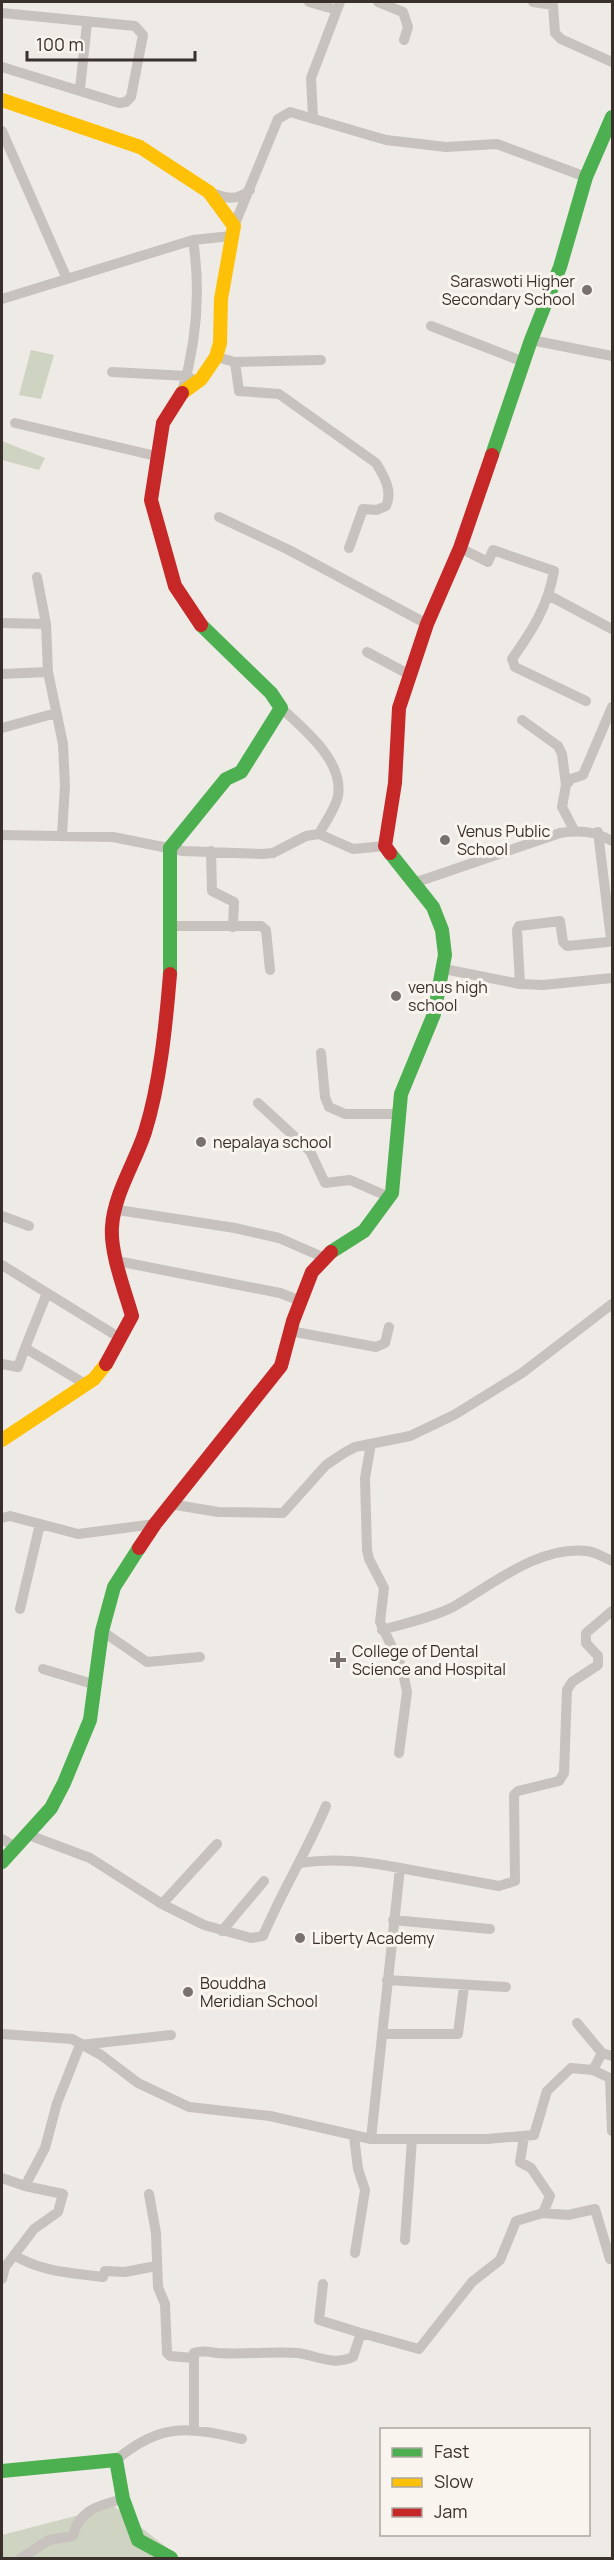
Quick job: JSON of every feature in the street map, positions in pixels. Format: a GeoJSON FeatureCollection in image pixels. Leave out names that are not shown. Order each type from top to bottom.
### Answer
{"type":"FeatureCollection","features":[{"type":"Feature","properties":{"kind":"main road"},"geometry":{"type":"LineString","coordinates":[[2,103],[140,147],[209,192],[232,231],[221,299],[220,343],[216,357],[192,379],[163,423],[150,490],[153,512],[175,586],[183,601],[202,628],[271,693],[281,708],[241,772],[226,779],[170,848],[168,877],[171,926],[166,1026],[145,1131],[123,1187],[112,1226],[117,1261],[132,1316],[110,1360],[87,1385],[2,1440]]}},
{"type":"Feature","properties":{"kind":"main road"},"geometry":{"type":"LineString","coordinates":[[2,1862],[14,1846],[51,1808],[90,1720],[102,1630],[111,1593],[170,1504],[272,1379],[280,1366],[307,1281],[325,1258],[364,1231],[389,1197],[393,1185],[401,1094],[434,1014],[444,969],[442,930],[433,908],[385,846],[395,783],[397,719],[427,624],[460,548],[531,340],[560,267],[586,177],[612,117]]}},
{"type":"Feature","properties":{"kind":"main road"},"geometry":{"type":"LineString","coordinates":[[2,2471],[116,2460],[123,2499],[138,2540],[171,2559]]}},
{"type":"Feature","properties":{"kind":"street"},"geometry":{"type":"LineString","coordinates":[[309,2],[338,6],[311,78],[313,117]]}},
{"type":"Feature","properties":{"kind":"street"},"geometry":{"type":"LineString","coordinates":[[378,2],[402,12],[408,27],[404,40]]}},
{"type":"Feature","properties":{"kind":"street"},"geometry":{"type":"LineString","coordinates":[[533,2],[553,5],[555,33],[561,39],[612,62]]}},
{"type":"Feature","properties":{"kind":"street"},"geometry":{"type":"LineString","coordinates":[[2,13],[135,26],[143,35],[131,97],[126,102],[119,103],[80,89],[2,67]]}},
{"type":"Feature","properties":{"kind":"street"},"geometry":{"type":"LineString","coordinates":[[80,89],[87,23]]}},
{"type":"Feature","properties":{"kind":"street"},"geometry":{"type":"LineString","coordinates":[[2,299],[193,240],[232,231],[278,119],[290,112],[386,140],[446,147],[497,144],[586,177]]}},
{"type":"Feature","properties":{"kind":"street"},"geometry":{"type":"LineString","coordinates":[[2,131],[67,279]]}},
{"type":"Feature","properties":{"kind":"street"},"geometry":{"type":"LineString","coordinates":[[209,192],[225,198],[234,198],[243,195],[252,187]]}},
{"type":"Feature","properties":{"kind":"street"},"geometry":{"type":"LineString","coordinates":[[112,372],[192,379],[198,318],[198,276],[193,240]]}},
{"type":"Feature","properties":{"kind":"street"},"geometry":{"type":"LineString","coordinates":[[431,326],[524,362]]}},
{"type":"Feature","properties":{"kind":"street"},"geometry":{"type":"LineString","coordinates":[[531,340],[612,356]]}},
{"type":"Feature","properties":{"kind":"street"},"geometry":{"type":"LineString","coordinates":[[216,357],[235,362],[321,360]]}},
{"type":"Feature","properties":{"kind":"street"},"geometry":{"type":"LineString","coordinates":[[235,362],[239,391],[279,394],[376,463],[385,478],[389,499],[386,506],[377,510],[363,508],[349,548]]}},
{"type":"Feature","properties":{"kind":"street"},"geometry":{"type":"LineString","coordinates":[[15,423],[156,456]]}},
{"type":"Feature","properties":{"kind":"street"},"geometry":{"type":"LineString","coordinates":[[219,517],[288,550],[427,624]]}},
{"type":"Feature","properties":{"kind":"street"},"geometry":{"type":"LineString","coordinates":[[460,548],[488,562],[493,550],[554,571],[550,596],[536,626],[512,659],[512,663],[514,667],[586,701]]}},
{"type":"Feature","properties":{"kind":"street"},"geometry":{"type":"LineString","coordinates":[[37,577],[46,624],[48,672],[64,765],[62,834]]}},
{"type":"Feature","properties":{"kind":"street"},"geometry":{"type":"LineString","coordinates":[[550,596],[612,629]]}},
{"type":"Feature","properties":{"kind":"street"},"geometry":{"type":"LineString","coordinates":[[2,623],[46,624]]}},
{"type":"Feature","properties":{"kind":"street"},"geometry":{"type":"LineString","coordinates":[[366,652],[410,675]]}},
{"type":"Feature","properties":{"kind":"street"},"geometry":{"type":"LineString","coordinates":[[2,674],[48,672]]}},
{"type":"Feature","properties":{"kind":"street"},"geometry":{"type":"LineString","coordinates":[[566,785],[571,779],[583,775],[612,707]]}},
{"type":"Feature","properties":{"kind":"street"},"geometry":{"type":"LineString","coordinates":[[281,708],[314,740],[337,775],[337,798],[319,834]]}},
{"type":"Feature","properties":{"kind":"street"},"geometry":{"type":"LineString","coordinates":[[2,728],[56,713]]}},
{"type":"Feature","properties":{"kind":"street"},"geometry":{"type":"LineString","coordinates":[[522,720],[558,746],[564,761],[566,785],[562,807],[574,831]]}},
{"type":"Feature","properties":{"kind":"street"},"geometry":{"type":"LineString","coordinates":[[414,883],[541,838],[574,831],[598,832],[612,842]]}},
{"type":"Feature","properties":{"kind":"street"},"geometry":{"type":"LineString","coordinates":[[520,984],[517,930],[519,926],[560,921],[564,942],[573,947],[608,942],[611,939],[598,832]]}},
{"type":"Feature","properties":{"kind":"street"},"geometry":{"type":"LineString","coordinates":[[2,835],[62,834],[113,837],[183,851],[273,853],[306,836],[319,834],[353,849],[385,846]]}},
{"type":"Feature","properties":{"kind":"street"},"geometry":{"type":"LineString","coordinates":[[211,851],[212,891],[234,902],[233,927]]}},
{"type":"Feature","properties":{"kind":"street"},"geometry":{"type":"LineString","coordinates":[[171,926],[261,926],[266,930],[270,970]]}},
{"type":"Feature","properties":{"kind":"street"},"geometry":{"type":"LineString","coordinates":[[444,969],[520,984],[543,985],[612,978]]}},
{"type":"Feature","properties":{"kind":"street"},"geometry":{"type":"LineString","coordinates":[[321,1053],[325,1097],[329,1107],[345,1114],[398,1114]]}},
{"type":"Feature","properties":{"kind":"street"},"geometry":{"type":"LineString","coordinates":[[258,1103],[310,1151],[325,1183],[350,1180],[389,1197]]}},
{"type":"Feature","properties":{"kind":"street"},"geometry":{"type":"LineString","coordinates":[[118,1210],[236,1228],[279,1238],[325,1258]]}},
{"type":"Feature","properties":{"kind":"street"},"geometry":{"type":"LineString","coordinates":[[2,1216],[29,1226]]}},
{"type":"Feature","properties":{"kind":"street"},"geometry":{"type":"LineString","coordinates":[[117,1261],[280,1293],[301,1301]]}},
{"type":"Feature","properties":{"kind":"street"},"geometry":{"type":"LineString","coordinates":[[2,1265],[120,1338]]}},
{"type":"Feature","properties":{"kind":"street"},"geometry":{"type":"LineString","coordinates":[[2,1364],[18,1367],[47,1293]]}},
{"type":"Feature","properties":{"kind":"street"},"geometry":{"type":"LineString","coordinates":[[170,1504],[218,1512],[283,1513],[326,1465],[355,1447],[410,1436],[454,1415],[522,1373],[612,1304]]}},
{"type":"Feature","properties":{"kind":"street"},"geometry":{"type":"LineString","coordinates":[[290,1331],[376,1347],[385,1343],[389,1327]]}},
{"type":"Feature","properties":{"kind":"street"},"geometry":{"type":"LineString","coordinates":[[25,1348],[87,1385]]}},
{"type":"Feature","properties":{"kind":"street"},"geometry":{"type":"LineString","coordinates":[[371,1444],[365,1478],[367,1550],[369,1559],[384,1588],[379,1617],[382,1630],[402,1668],[406,1692],[399,1753]]}},
{"type":"Feature","properties":{"kind":"street"},"geometry":{"type":"LineString","coordinates":[[2,1518],[10,1516],[78,1534],[155,1524]]}},
{"type":"Feature","properties":{"kind":"street"},"geometry":{"type":"LineString","coordinates":[[20,1609],[40,1524]]}},
{"type":"Feature","properties":{"kind":"street"},"geometry":{"type":"LineString","coordinates":[[382,1630],[452,1607],[508,1571],[539,1559],[577,1550],[590,1551],[612,1562]]}},
{"type":"Feature","properties":{"kind":"street"},"geometry":{"type":"LineString","coordinates":[[299,1863],[325,1859],[361,1860],[500,1886],[515,1881],[514,1795],[518,1791],[559,1781],[564,1773],[567,1690],[572,1682],[598,1665],[598,1656],[586,1643],[586,1633],[612,1611]]}},
{"type":"Feature","properties":{"kind":"street"},"geometry":{"type":"LineString","coordinates":[[102,1630],[147,1662],[200,1657]]}},
{"type":"Feature","properties":{"kind":"street"},"geometry":{"type":"LineString","coordinates":[[43,1669],[96,1685]]}},
{"type":"Feature","properties":{"kind":"street"},"geometry":{"type":"LineString","coordinates":[[26,1834],[90,1858],[162,1904],[222,1931],[251,1938],[263,1936],[326,1806]]}},
{"type":"Feature","properties":{"kind":"street"},"geometry":{"type":"LineString","coordinates":[[2,1839],[14,1846]]}},
{"type":"Feature","properties":{"kind":"street"},"geometry":{"type":"LineString","coordinates":[[162,1904],[217,1844]]}},
{"type":"Feature","properties":{"kind":"street"},"geometry":{"type":"LineString","coordinates":[[371,2139],[400,1868]]}},
{"type":"Feature","properties":{"kind":"street"},"geometry":{"type":"LineString","coordinates":[[222,1931],[264,1881]]}},
{"type":"Feature","properties":{"kind":"street"},"geometry":{"type":"LineString","coordinates":[[393,1920],[490,1929]]}},
{"type":"Feature","properties":{"kind":"street"},"geometry":{"type":"LineString","coordinates":[[387,1980],[506,1987]]}},
{"type":"Feature","properties":{"kind":"street"},"geometry":{"type":"LineString","coordinates":[[382,2034],[458,2034],[464,1986]]}},
{"type":"Feature","properties":{"kind":"street"},"geometry":{"type":"LineString","coordinates":[[577,2023],[607,2055],[593,2070]]}},
{"type":"Feature","properties":{"kind":"street"},"geometry":{"type":"LineString","coordinates":[[2,2034],[72,2039],[101,2055],[138,2083],[189,2107],[290,2119],[371,2139],[534,2135],[547,2091],[555,2081],[572,2068],[593,2070],[611,2079],[612,2131]]}},
{"type":"Feature","properties":{"kind":"street"},"geometry":{"type":"LineString","coordinates":[[80,2045],[171,2035]]}},
{"type":"Feature","properties":{"kind":"street"},"geometry":{"type":"LineString","coordinates":[[25,2186],[45,2148],[57,2103],[80,2045]]}},
{"type":"Feature","properties":{"kind":"street"},"geometry":{"type":"LineString","coordinates":[[354,2136],[358,2169],[365,2190],[355,2253]]}},
{"type":"Feature","properties":{"kind":"street"},"geometry":{"type":"LineString","coordinates":[[524,2137],[520,2162],[531,2168],[550,2196],[543,2213]]}},
{"type":"Feature","properties":{"kind":"street"},"geometry":{"type":"LineString","coordinates":[[405,2240],[412,2139]]}},
{"type":"Feature","properties":{"kind":"street"},"geometry":{"type":"LineString","coordinates":[[2,2178],[25,2186],[63,2194],[58,2212],[34,2229],[2,2274]]}},
{"type":"Feature","properties":{"kind":"street"},"geometry":{"type":"LineString","coordinates":[[149,2194],[156,2233],[158,2287],[165,2304],[166,2353],[170,2356],[194,2358]]}},
{"type":"Feature","properties":{"kind":"street"},"geometry":{"type":"LineString","coordinates":[[323,2284],[319,2320],[419,2349],[472,2283],[500,2260],[516,2221],[543,2213],[568,2215],[595,2209],[610,2259]]}},
{"type":"Feature","properties":{"kind":"street"},"geometry":{"type":"LineString","coordinates":[[15,2255],[27,2263],[58,2271],[103,2277],[105,2271],[124,2272],[156,2266]]}},
{"type":"Feature","properties":{"kind":"street"},"geometry":{"type":"LineString","coordinates":[[194,2430],[194,2353],[201,2350],[238,2354],[299,2353],[342,2361],[353,2357],[361,2333]]}},
{"type":"Feature","properties":{"kind":"street"},"geometry":{"type":"LineString","coordinates":[[116,2460],[134,2444],[160,2432],[194,2430],[242,2439]]}},
{"type":"Feature","properties":{"kind":"street"},"geometry":{"type":"LineString","coordinates":[[21,2559],[49,2540],[73,2536],[83,2515],[98,2505],[123,2499]]}},
{"type":"Feature","properties":{"kind":"green space"},"geometry":{"type":"Polygon","coordinates":[[[31,350],[54,355],[41,399],[19,395],[31,350]]]}},
{"type":"Feature","properties":{"kind":"green space"},"geometry":{"type":"Polygon","coordinates":[[[2,441],[45,458],[39,470],[2,460],[2,441]]]}},
{"type":"Feature","properties":{"kind":"green space"},"geometry":{"type":"Polygon","coordinates":[[[114,2506],[180,2558],[2,2558],[2,2535],[114,2506]]]}},
{"type":"Feature","properties":{"kind":"traffic: fast"},"geometry":{"type":"LineString","coordinates":[[492,455],[531,340],[560,267],[586,177],[612,117]]}},
{"type":"Feature","properties":{"kind":"traffic: fast"},"geometry":{"type":"LineString","coordinates":[[170,974],[170,848],[226,779],[241,772],[281,708],[271,693],[201,625]]}},
{"type":"Feature","properties":{"kind":"traffic: fast"},"geometry":{"type":"LineString","coordinates":[[331,1252],[364,1231],[392,1193],[401,1094],[434,1014],[445,955],[442,930],[433,907],[390,853]]}},
{"type":"Feature","properties":{"kind":"traffic: fast"},"geometry":{"type":"LineString","coordinates":[[2,1862],[51,1808],[64,1783],[90,1720],[102,1631],[114,1587],[139,1548]]}},
{"type":"Feature","properties":{"kind":"traffic: fast"},"geometry":{"type":"LineString","coordinates":[[2,2471],[116,2460],[123,2499],[138,2540],[171,2558]]}},
{"type":"Feature","properties":{"kind":"traffic: slow"},"geometry":{"type":"LineString","coordinates":[[2,100],[140,147],[209,192],[234,226],[221,299],[220,343],[216,357],[201,379],[182,393]]}},
{"type":"Feature","properties":{"kind":"traffic: slow"},"geometry":{"type":"LineString","coordinates":[[2,1440],[94,1379],[106,1364]]}},
{"type":"Feature","properties":{"kind":"traffic: jam"},"geometry":{"type":"LineString","coordinates":[[182,393],[163,423],[151,500],[175,586],[201,625]]}},
{"type":"Feature","properties":{"kind":"traffic: jam"},"geometry":{"type":"LineString","coordinates":[[390,853],[385,846],[395,783],[399,708],[427,624],[460,548],[492,455]]}},
{"type":"Feature","properties":{"kind":"traffic: jam"},"geometry":{"type":"LineString","coordinates":[[106,1364],[132,1316],[113,1248],[112,1227],[117,1203],[141,1144],[155,1094],[170,974]]}},
{"type":"Feature","properties":{"kind":"traffic: jam"},"geometry":{"type":"LineString","coordinates":[[139,1548],[155,1524],[281,1366],[293,1321],[312,1272],[331,1252]]}},
{"type":"Feature","properties":{"kind":"place","name":"Saraswoti Higher Secondary School"},"geometry":{"type":"Point","coordinates":[587,290]}},
{"type":"Feature","properties":{"kind":"place","name":"Venus Public School"},"geometry":{"type":"Point","coordinates":[445,840]}},
{"type":"Feature","properties":{"kind":"place","name":"venus high school"},"geometry":{"type":"Point","coordinates":[396,996]}},
{"type":"Feature","properties":{"kind":"place","name":"nepalaya school"},"geometry":{"type":"Point","coordinates":[201,1142]}},
{"type":"Feature","properties":{"kind":"place","name":"College of Dental Science and Hospital"},"geometry":{"type":"Point","coordinates":[338,1660]}},
{"type":"Feature","properties":{"kind":"place","name":"Liberty Academy"},"geometry":{"type":"Point","coordinates":[300,1938]}},
{"type":"Feature","properties":{"kind":"place","name":"Bouddha Meridian School"},"geometry":{"type":"Point","coordinates":[188,1992]}}]}
